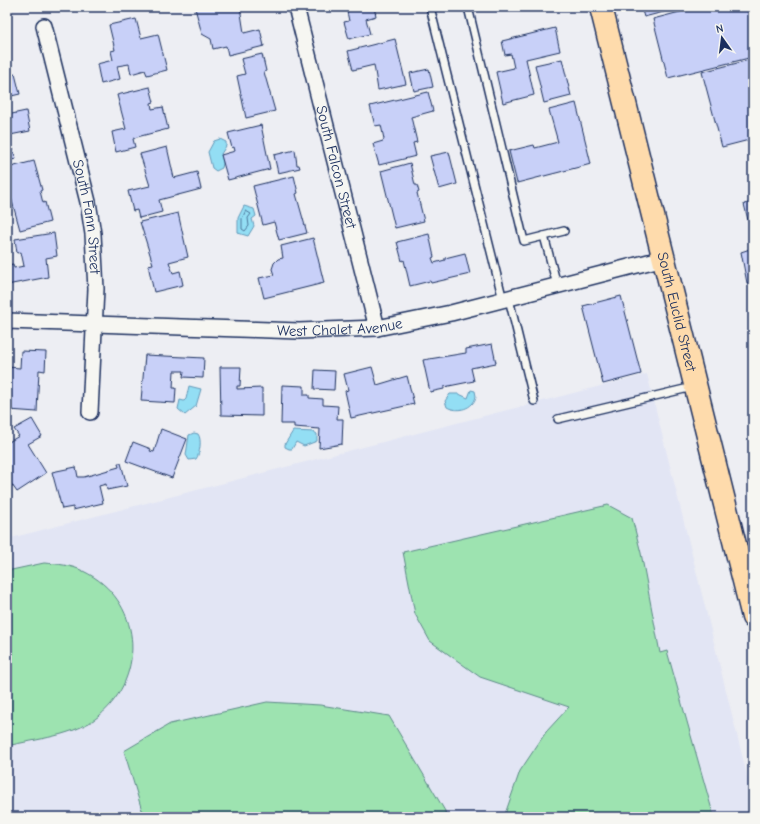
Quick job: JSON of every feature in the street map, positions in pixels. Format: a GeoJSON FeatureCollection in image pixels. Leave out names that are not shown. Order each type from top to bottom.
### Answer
{"type":"FeatureCollection","features":[{"type":"Feature","properties":{"kind":"main road","name":"South Euclid Street"},"geometry":{"type":"LineString","coordinates":[[601,7],[696,386],[746,561],[753,617]]}},
{"type":"Feature","properties":{"kind":"street","name":"South Falcon Street"},"geometry":{"type":"LineString","coordinates":[[296,7],[377,328]]}},
{"type":"Feature","properties":{"kind":"street","name":"South Fann Street"},"geometry":{"type":"LineString","coordinates":[[44,26],[91,218],[96,264],[90,412]]}},
{"type":"Feature","properties":{"kind":"street","name":"West Chalet Avenue"},"geometry":{"type":"LineString","coordinates":[[7,321],[299,331],[377,328],[428,318],[506,299],[664,258]]}},
{"type":"Feature","properties":{"kind":"lane"},"geometry":{"type":"LineString","coordinates":[[430,7],[534,401]]}},
{"type":"Feature","properties":{"kind":"lane"},"geometry":{"type":"LineString","coordinates":[[468,7],[524,241],[564,231]]}},
{"type":"Feature","properties":{"kind":"lane"},"geometry":{"type":"LineString","coordinates":[[544,236],[557,285]]}},
{"type":"Feature","properties":{"kind":"lane"},"geometry":{"type":"LineString","coordinates":[[558,419],[696,386]]}},
{"type":"Feature","properties":{"kind":"shaded area"},"geometry":{"type":"Polygon","coordinates":[[[647,374],[753,799],[753,817],[7,817],[7,539],[647,374]]]}},
{"type":"Feature","properties":{"kind":"green space"},"geometry":{"type":"Polygon","coordinates":[[[608,505],[632,518],[641,553],[660,653],[667,651],[714,817],[504,817],[520,771],[546,732],[569,707],[480,677],[430,641],[415,614],[403,552],[608,505]]]}},
{"type":"Feature","properties":{"kind":"green space"},"geometry":{"type":"Polygon","coordinates":[[[44,563],[59,564],[78,569],[103,584],[117,600],[127,618],[132,639],[131,659],[125,680],[115,699],[99,716],[79,728],[55,736],[7,746],[7,571],[44,563]]]}},
{"type":"Feature","properties":{"kind":"green space"},"geometry":{"type":"Polygon","coordinates":[[[267,702],[320,705],[389,716],[445,811],[446,817],[144,817],[124,751],[170,724],[267,702]]]}},
{"type":"Feature","properties":{"kind":"water"},"geometry":{"type":"Polygon","coordinates":[[[220,139],[226,142],[226,146],[221,154],[223,163],[222,168],[216,171],[212,168],[208,152],[214,141],[220,139]]]}},
{"type":"Feature","properties":{"kind":"water"},"geometry":{"type":"Polygon","coordinates":[[[244,206],[254,209],[256,216],[252,219],[254,226],[248,236],[238,233],[238,218],[244,206]]]}},
{"type":"Feature","properties":{"kind":"water"},"geometry":{"type":"Polygon","coordinates":[[[189,386],[201,389],[196,406],[185,415],[178,409],[180,400],[184,401],[186,399],[189,386]]]}},
{"type":"Feature","properties":{"kind":"water"},"geometry":{"type":"Polygon","coordinates":[[[471,390],[475,391],[476,396],[475,400],[469,407],[455,410],[447,407],[445,401],[450,394],[459,394],[468,398],[471,390]]]}},
{"type":"Feature","properties":{"kind":"water"},"geometry":{"type":"Polygon","coordinates":[[[293,431],[314,432],[317,434],[317,441],[304,446],[296,442],[292,449],[289,449],[285,447],[285,444],[293,431]]]}},
{"type":"Feature","properties":{"kind":"water"},"geometry":{"type":"Polygon","coordinates":[[[194,433],[198,434],[199,436],[199,450],[196,459],[189,460],[186,455],[189,435],[194,433]]]}},
{"type":"Feature","properties":{"kind":"building"},"geometry":{"type":"Polygon","coordinates":[[[137,7],[155,7],[138,11],[137,7]]]}},
{"type":"Feature","properties":{"kind":"building"},"geometry":{"type":"Polygon","coordinates":[[[240,7],[244,33],[260,29],[264,46],[228,55],[226,46],[213,49],[211,39],[202,34],[195,8],[240,7]]]}},
{"type":"Feature","properties":{"kind":"building"},"geometry":{"type":"Polygon","coordinates":[[[346,7],[374,7],[376,16],[366,19],[370,34],[349,39],[344,22],[349,21],[346,7]]]}},
{"type":"Feature","properties":{"kind":"building"},"geometry":{"type":"Polygon","coordinates":[[[641,7],[683,7],[644,17],[641,7]]]}},
{"type":"Feature","properties":{"kind":"building"},"geometry":{"type":"Polygon","coordinates":[[[699,7],[753,7],[753,57],[668,78],[653,19],[699,7]]]}},
{"type":"Feature","properties":{"kind":"building"},"geometry":{"type":"Polygon","coordinates":[[[136,19],[141,38],[158,34],[167,70],[147,75],[145,70],[131,74],[129,64],[117,66],[120,79],[101,84],[97,64],[113,60],[111,51],[115,50],[109,25],[136,19]]]}},
{"type":"Feature","properties":{"kind":"building"},"geometry":{"type":"Polygon","coordinates":[[[555,28],[560,51],[526,59],[534,95],[503,103],[496,72],[514,68],[511,54],[505,55],[502,41],[555,28]]]}},
{"type":"Feature","properties":{"kind":"building"},"geometry":{"type":"Polygon","coordinates":[[[395,39],[406,84],[378,90],[374,65],[353,70],[348,51],[395,39]]]}},
{"type":"Feature","properties":{"kind":"building"},"geometry":{"type":"Polygon","coordinates":[[[262,54],[266,71],[264,72],[275,111],[246,118],[237,76],[245,74],[241,59],[262,54]]]}},
{"type":"Feature","properties":{"kind":"building"},"geometry":{"type":"Polygon","coordinates":[[[562,59],[571,96],[544,103],[535,65],[562,59]]]}},
{"type":"Feature","properties":{"kind":"building"},"geometry":{"type":"Polygon","coordinates":[[[753,59],[753,139],[722,147],[702,72],[753,59]]]}},
{"type":"Feature","properties":{"kind":"building"},"geometry":{"type":"Polygon","coordinates":[[[429,69],[433,87],[414,91],[410,73],[429,69]]]}},
{"type":"Feature","properties":{"kind":"building"},"geometry":{"type":"Polygon","coordinates":[[[15,74],[20,94],[7,97],[7,76],[15,74]]]}},
{"type":"Feature","properties":{"kind":"building"},"geometry":{"type":"Polygon","coordinates":[[[150,87],[154,102],[151,103],[152,109],[163,107],[168,129],[137,137],[133,139],[135,147],[116,152],[112,132],[126,129],[117,95],[150,87]]]}},
{"type":"Feature","properties":{"kind":"building"},"geometry":{"type":"Polygon","coordinates":[[[428,92],[433,111],[411,117],[417,142],[413,143],[416,156],[379,165],[373,144],[383,141],[384,139],[381,125],[375,126],[370,106],[428,92]]]}},
{"type":"Feature","properties":{"kind":"building"},"geometry":{"type":"Polygon","coordinates":[[[576,103],[591,164],[517,183],[509,151],[534,145],[535,148],[558,142],[549,110],[576,103]]]}},
{"type":"Feature","properties":{"kind":"building"},"geometry":{"type":"Polygon","coordinates":[[[26,111],[30,131],[10,135],[10,133],[7,134],[7,115],[26,111]]]}},
{"type":"Feature","properties":{"kind":"building"},"geometry":{"type":"Polygon","coordinates":[[[261,125],[270,169],[228,180],[221,155],[235,151],[234,147],[232,148],[228,133],[261,125]]]}},
{"type":"Feature","properties":{"kind":"building"},"geometry":{"type":"Polygon","coordinates":[[[7,134],[16,159],[7,161],[7,134]]]}},
{"type":"Feature","properties":{"kind":"building"},"geometry":{"type":"Polygon","coordinates":[[[167,147],[174,178],[197,172],[201,189],[159,200],[162,212],[139,218],[137,210],[133,211],[128,191],[150,186],[140,154],[167,147]]]}},
{"type":"Feature","properties":{"kind":"building"},"geometry":{"type":"Polygon","coordinates":[[[295,150],[297,165],[299,165],[300,168],[278,173],[274,155],[295,150]]]}},
{"type":"Feature","properties":{"kind":"building"},"geometry":{"type":"Polygon","coordinates":[[[449,152],[457,184],[439,189],[430,156],[449,152]]]}},
{"type":"Feature","properties":{"kind":"building"},"geometry":{"type":"Polygon","coordinates":[[[34,161],[42,190],[40,191],[43,203],[45,202],[50,222],[20,230],[7,183],[7,168],[34,161]]]}},
{"type":"Feature","properties":{"kind":"building"},"geometry":{"type":"Polygon","coordinates":[[[410,163],[415,185],[417,185],[419,192],[417,193],[424,221],[395,228],[381,171],[410,163]]]}},
{"type":"Feature","properties":{"kind":"building"},"geometry":{"type":"Polygon","coordinates":[[[294,176],[298,193],[296,194],[307,233],[279,240],[274,222],[263,225],[253,186],[294,176]]]}},
{"type":"Feature","properties":{"kind":"building"},"geometry":{"type":"Polygon","coordinates":[[[753,202],[753,240],[744,204],[753,202]]]}},
{"type":"Feature","properties":{"kind":"building"},"geometry":{"type":"Polygon","coordinates":[[[178,213],[188,257],[169,262],[173,273],[180,271],[183,285],[154,292],[148,265],[153,264],[140,222],[178,213]]]}},
{"type":"Feature","properties":{"kind":"building"},"geometry":{"type":"Polygon","coordinates":[[[54,233],[57,256],[46,258],[48,277],[7,285],[7,265],[13,264],[14,268],[24,266],[21,252],[17,253],[15,239],[54,233]]]}},
{"type":"Feature","properties":{"kind":"building"},"geometry":{"type":"Polygon","coordinates":[[[429,234],[434,263],[445,260],[445,258],[465,253],[470,274],[410,286],[404,260],[402,261],[397,242],[429,234]]]}},
{"type":"Feature","properties":{"kind":"building"},"geometry":{"type":"Polygon","coordinates":[[[313,238],[324,283],[264,298],[259,278],[274,275],[272,269],[274,263],[278,259],[283,258],[281,246],[313,238]]]}},
{"type":"Feature","properties":{"kind":"building"},"geometry":{"type":"Polygon","coordinates":[[[753,248],[753,282],[747,283],[741,252],[753,248]]]}},
{"type":"Feature","properties":{"kind":"building"},"geometry":{"type":"Polygon","coordinates":[[[621,296],[641,374],[603,384],[583,306],[621,296]]]}},
{"type":"Feature","properties":{"kind":"building"},"geometry":{"type":"Polygon","coordinates":[[[492,344],[496,363],[471,368],[474,381],[444,387],[444,389],[430,392],[423,360],[466,353],[466,349],[492,344]]]}},
{"type":"Feature","properties":{"kind":"building"},"geometry":{"type":"Polygon","coordinates":[[[21,351],[46,352],[45,371],[39,370],[37,412],[9,410],[10,392],[7,392],[7,367],[20,368],[21,351]]]}},
{"type":"Feature","properties":{"kind":"building"},"geometry":{"type":"Polygon","coordinates":[[[145,355],[204,358],[203,378],[183,377],[184,371],[174,371],[173,388],[176,388],[175,403],[141,401],[145,355]]]}},
{"type":"Feature","properties":{"kind":"building"},"geometry":{"type":"Polygon","coordinates":[[[220,367],[241,367],[240,386],[237,386],[237,389],[262,388],[262,416],[221,415],[220,367]]]}},
{"type":"Feature","properties":{"kind":"building"},"geometry":{"type":"Polygon","coordinates":[[[372,367],[377,385],[407,376],[414,404],[351,418],[345,391],[348,390],[344,374],[372,367]]]}},
{"type":"Feature","properties":{"kind":"building"},"geometry":{"type":"Polygon","coordinates":[[[315,370],[335,371],[334,390],[314,389],[315,370]]]}},
{"type":"Feature","properties":{"kind":"building"},"geometry":{"type":"Polygon","coordinates":[[[282,385],[304,386],[304,395],[309,395],[309,398],[323,399],[323,405],[338,406],[337,419],[343,419],[342,444],[319,448],[320,429],[294,427],[294,424],[281,424],[282,385]]]}},
{"type":"Feature","properties":{"kind":"building"},"geometry":{"type":"Polygon","coordinates":[[[32,419],[42,436],[28,444],[46,473],[17,492],[10,482],[7,484],[7,443],[19,436],[14,429],[32,419]]]}},
{"type":"Feature","properties":{"kind":"building"},"geometry":{"type":"Polygon","coordinates":[[[161,429],[187,439],[172,478],[126,461],[133,442],[151,449],[150,451],[154,452],[161,429]]]}},
{"type":"Feature","properties":{"kind":"building"},"geometry":{"type":"Polygon","coordinates":[[[118,463],[121,463],[127,486],[107,490],[106,484],[99,486],[103,503],[73,510],[73,507],[62,509],[52,472],[76,467],[78,477],[84,477],[119,467],[118,463]]]}}]}
